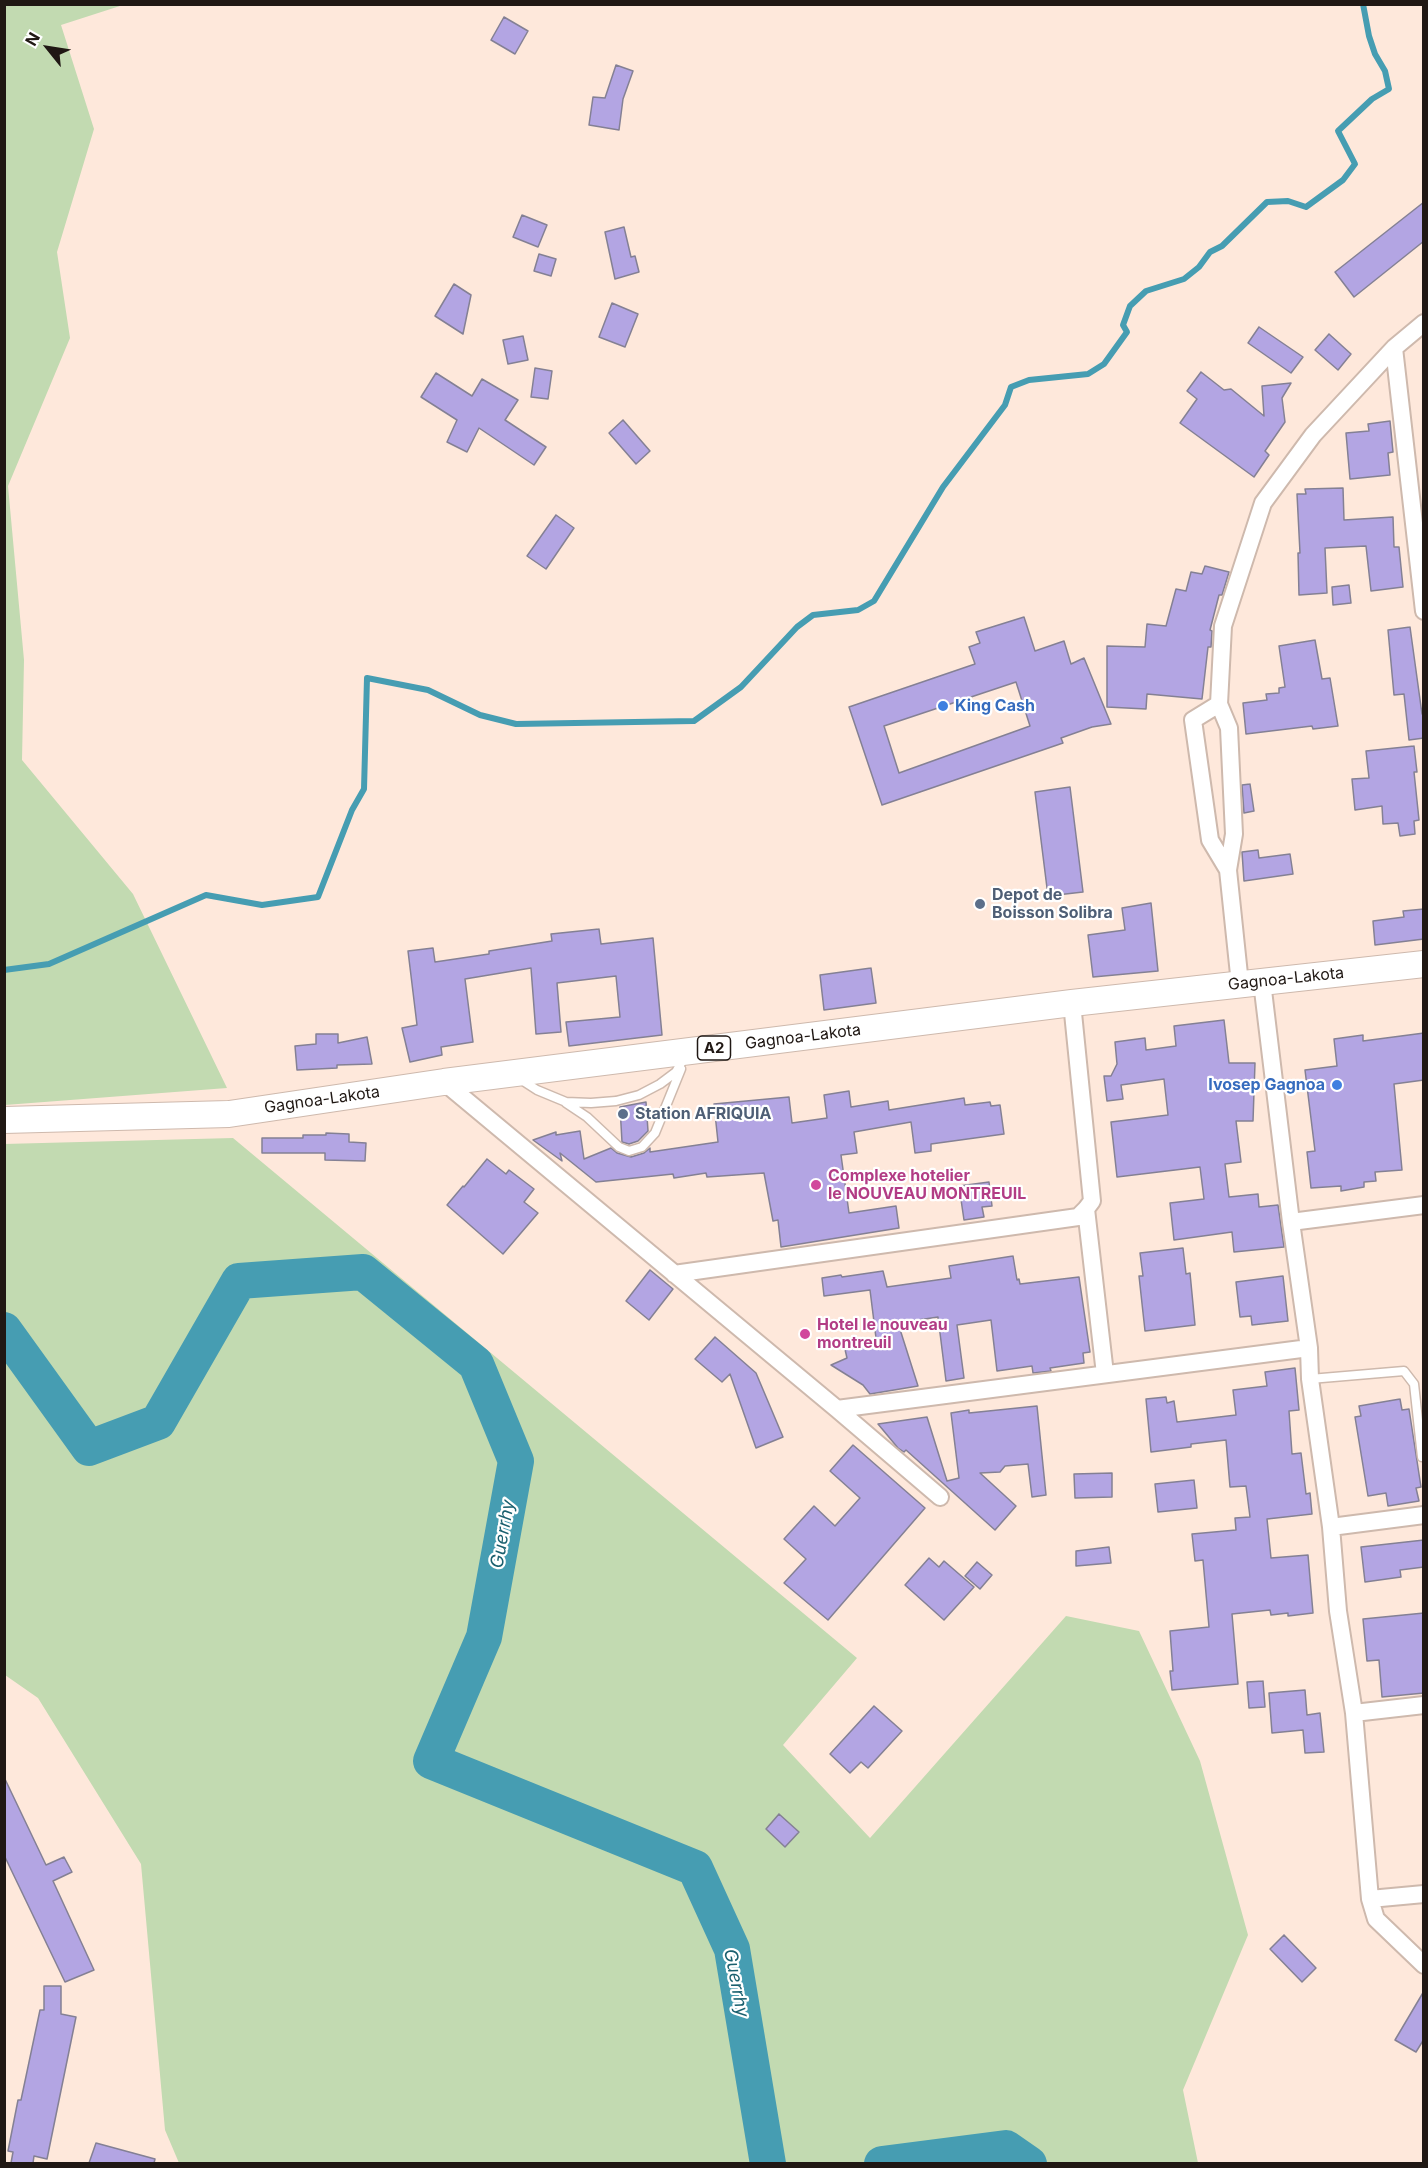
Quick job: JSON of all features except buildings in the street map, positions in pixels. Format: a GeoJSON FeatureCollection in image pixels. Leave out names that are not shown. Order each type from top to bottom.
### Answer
{"type":"FeatureCollection","features":[{"type":"Feature","properties":{"kind":"main road","name":"Gagnoa-Lakota"},"geometry":{"type":"LineString","coordinates":[[4,1120],[229,1114],[444,1082],[1072,1003],[1424,964]]}},
{"type":"Feature","properties":{"kind":"street"},"geometry":{"type":"LineString","coordinates":[[1228,870],[1234,834],[1228,728],[1220,704],[1223,626],[1263,503],[1313,435],[1394,348],[1424,323]]}},
{"type":"Feature","properties":{"kind":"street"},"geometry":{"type":"LineString","coordinates":[[1394,348],[1424,611]]}},
{"type":"Feature","properties":{"kind":"street"},"geometry":{"type":"LineString","coordinates":[[1220,704],[1193,720],[1210,840],[1228,870],[1251,983],[1291,1222],[1331,1527],[1338,1611],[1354,1713],[1370,1899],[1376,1919],[1424,1965]]}},
{"type":"Feature","properties":{"kind":"street"},"geometry":{"type":"LineString","coordinates":[[674,1274],[1078,1217],[1092,1201],[1072,1003]]}},
{"type":"Feature","properties":{"kind":"street"},"geometry":{"type":"LineString","coordinates":[[444,1082],[837,1408],[940,1497]]}},
{"type":"Feature","properties":{"kind":"street"},"geometry":{"type":"LineString","coordinates":[[1291,1222],[1424,1205]]}},
{"type":"Feature","properties":{"kind":"street"},"geometry":{"type":"LineString","coordinates":[[1086,1209],[1105,1374]]}},
{"type":"Feature","properties":{"kind":"street"},"geometry":{"type":"LineString","coordinates":[[837,1408],[1309,1348]]}},
{"type":"Feature","properties":{"kind":"street"},"geometry":{"type":"LineString","coordinates":[[1331,1527],[1424,1515]]}},
{"type":"Feature","properties":{"kind":"street"},"geometry":{"type":"LineString","coordinates":[[1354,1713],[1424,1705]]}},
{"type":"Feature","properties":{"kind":"street"},"geometry":{"type":"LineString","coordinates":[[1370,1899],[1424,1894]]}},
{"type":"Feature","properties":{"kind":"lane"},"geometry":{"type":"LineString","coordinates":[[566,1102],[600,1102],[639,1095],[676,1072],[688,1052]]}},
{"type":"Feature","properties":{"kind":"lane"},"geometry":{"type":"LineString","coordinates":[[512,1074],[537,1090],[566,1102],[619,1147],[629,1151],[642,1147],[655,1133],[688,1052]]}},
{"type":"Feature","properties":{"kind":"lane"},"geometry":{"type":"LineString","coordinates":[[1310,1379],[1404,1371],[1414,1384],[1422,1457]]}},
{"type":"Feature","properties":{"kind":"green space"},"geometry":{"type":"Polygon","coordinates":[[[5,4],[123,5],[61,25],[94,129],[57,252],[70,338],[8,486],[24,660],[22,760],[133,894],[227,1088],[5,1105],[5,4]]]}},
{"type":"Feature","properties":{"kind":"green space"},"geometry":{"type":"Polygon","coordinates":[[[233,1138],[857,1658],[783,1745],[870,1838],[1066,1616],[1139,1631],[1200,1761],[1248,1935],[1183,2090],[1198,2163],[179,2163],[165,2130],[141,1864],[38,1698],[5,1675],[4,1144],[233,1138]]]}},
{"type":"Feature","properties":{"kind":"waterway"},"geometry":{"type":"LineString","coordinates":[[4,970],[49,964],[206,895],[262,905],[318,897],[352,810],[364,789],[367,678],[428,690],[480,715],[516,724],[694,721],[741,687],[797,627],[813,615],[858,610],[874,601],[943,487],[1005,405],[1011,387],[1029,380],[1088,374],[1104,364],[1127,332],[1123,325],[1130,306],[1146,291],[1184,279],[1199,267],[1210,252],[1222,246],[1267,202],[1288,201],[1306,207],[1343,180],[1355,164],[1338,131],[1372,99],[1389,89],[1385,71],[1375,54],[1369,36],[1363,4]]}},
{"type":"Feature","properties":{"kind":"waterway","name":"Guerrhy"},"geometry":{"type":"LineString","coordinates":[[4,1330],[89,1448],[158,1422],[239,1281],[363,1272],[476,1364],[516,1461],[484,1637],[431,1761],[695,1868],[732,1949],[768,2164]]}},
{"type":"Feature","properties":{"kind":"waterway","name":"Guerrhy"},"geometry":{"type":"LineString","coordinates":[[882,2164],[1006,2148],[1029,2164]]}},
{"type":"Feature","properties":{"kind":"place","name":"King Cash"},"geometry":{"type":"Point","coordinates":[943,706]}},
{"type":"Feature","properties":{"kind":"place","name":"Depot de Boisson Solibra"},"geometry":{"type":"Point","coordinates":[980,904]}},
{"type":"Feature","properties":{"kind":"place","name":"Ivosep Gagnoa"},"geometry":{"type":"Point","coordinates":[1337,1085]}},
{"type":"Feature","properties":{"kind":"place","name":"Station AFRIQUIA"},"geometry":{"type":"Point","coordinates":[623,1114]}},
{"type":"Feature","properties":{"kind":"place","name":"Complexe hotelier le NOUVEAU MONTREUIL"},"geometry":{"type":"Point","coordinates":[816,1185]}},
{"type":"Feature","properties":{"kind":"place","name":"Hotel le nouveau montreuil"},"geometry":{"type":"Point","coordinates":[805,1334]}}]}
